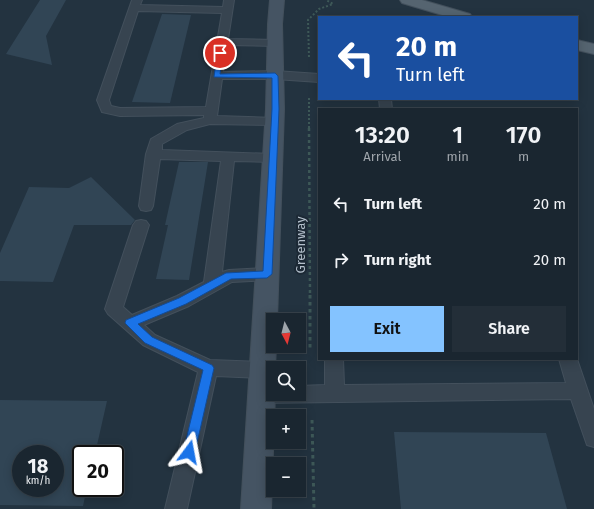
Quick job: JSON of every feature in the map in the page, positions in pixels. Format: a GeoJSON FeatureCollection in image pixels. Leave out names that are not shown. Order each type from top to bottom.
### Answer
{"type":"FeatureCollection","features":[{"type":"Feature","properties":{"kind":"main road"},"geometry":{"type":"LineString","coordinates":[[256,509],[275,122],[275,43],[277,0]]}},
{"type":"Feature","properties":{"kind":"main road"},"geometry":{"type":"LineString","coordinates":[[407,0],[462,16]]}},
{"type":"Feature","properties":{"kind":"main road"},"geometry":{"type":"LineString","coordinates":[[578,45],[594,48]]}},
{"type":"Feature","properties":{"kind":"lane"},"geometry":{"type":"LineString","coordinates":[[211,115],[228,5],[136,4],[103,100],[106,109],[120,112],[211,115],[275,122]]}},
{"type":"Feature","properties":{"kind":"lane"},"geometry":{"type":"LineString","coordinates":[[222,42],[275,43]]}},
{"type":"Feature","properties":{"kind":"lane"},"geometry":{"type":"LineString","coordinates":[[217,76],[314,77]]}},
{"type":"Feature","properties":{"kind":"lane"},"geometry":{"type":"LineString","coordinates":[[146,206],[156,142],[182,127],[211,115]]}},
{"type":"Feature","properties":{"kind":"lane"},"geometry":{"type":"LineString","coordinates":[[153,154],[273,158]]}},
{"type":"Feature","properties":{"kind":"lane"},"geometry":{"type":"LineString","coordinates":[[212,284],[228,157]]}},
{"type":"Feature","properties":{"kind":"lane"},"geometry":{"type":"LineString","coordinates":[[141,225],[114,309],[149,340],[208,368],[262,370]]}},
{"type":"Feature","properties":{"kind":"lane"},"geometry":{"type":"LineString","coordinates":[[130,323],[183,301],[229,276],[267,274]]}},
{"type":"Feature","properties":{"kind":"lane"},"geometry":{"type":"LineString","coordinates":[[334,360],[335,394]]}},
{"type":"Feature","properties":{"kind":"lane"},"geometry":{"type":"LineString","coordinates":[[568,360],[594,438]]}},
{"type":"Feature","properties":{"kind":"lane"},"geometry":{"type":"LineString","coordinates":[[176,509],[208,368]]}},
{"type":"Feature","properties":{"kind":"lane"},"geometry":{"type":"LineString","coordinates":[[306,394],[578,390]]}},
{"type":"Feature","properties":{"kind":"lane"},"geometry":{"type":"LineString","coordinates":[[261,395],[266,395]]}},
{"type":"Feature","properties":{"kind":"path","name":"Greenway"},"geometry":{"type":"LineString","coordinates":[[304,361],[314,77],[308,20],[319,9],[333,4],[326,0]]}},
{"type":"Feature","properties":{"kind":"path","name":"Greenway"},"geometry":{"type":"LineString","coordinates":[[304,401],[314,509]]}},
{"type":"Feature","properties":{"kind":"building"},"geometry":{"type":"Polygon","coordinates":[[[40,0],[66,0],[46,36],[52,65],[6,54],[40,0]]]}},
{"type":"Feature","properties":{"kind":"building"},"geometry":{"type":"Polygon","coordinates":[[[162,14],[191,15],[170,103],[132,102],[162,14]]]}},
{"type":"Feature","properties":{"kind":"building"},"geometry":{"type":"Polygon","coordinates":[[[179,162],[208,162],[189,280],[156,279],[168,225],[165,225],[179,162]]]}},
{"type":"Feature","properties":{"kind":"building"},"geometry":{"type":"Polygon","coordinates":[[[91,177],[135,220],[131,225],[74,225],[53,282],[0,281],[0,253],[29,187],[69,188],[91,177]]]}},
{"type":"Feature","properties":{"kind":"building"},"geometry":{"type":"Polygon","coordinates":[[[0,400],[107,401],[97,445],[72,445],[72,497],[85,497],[83,506],[0,505],[0,400]]]}},
{"type":"Feature","properties":{"kind":"building"},"geometry":{"type":"Polygon","coordinates":[[[394,432],[546,433],[567,509],[401,509],[394,432]]]}},
{"type":"Feature","properties":{"kind":"route"},"geometry":{"type":"LineString","coordinates":[[189,452],[208,368],[149,340],[130,323],[183,301],[207,286],[229,276],[267,274],[275,109],[275,76],[217,76],[220,53]]}}]}
